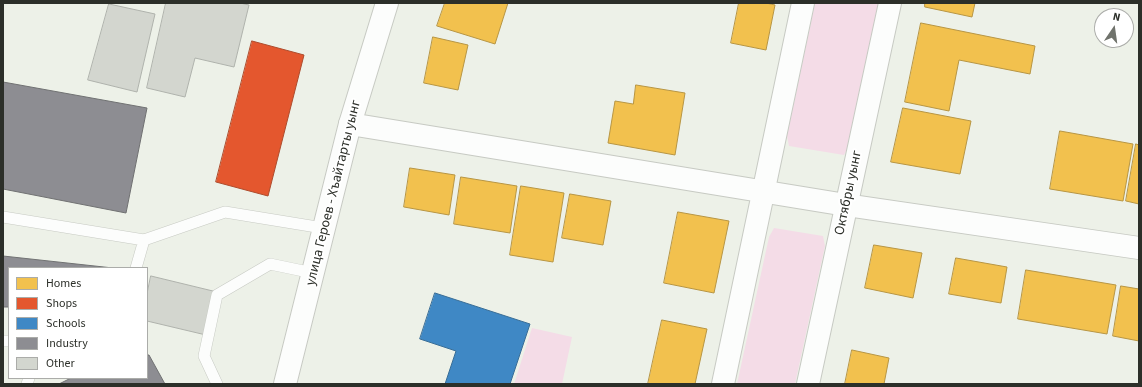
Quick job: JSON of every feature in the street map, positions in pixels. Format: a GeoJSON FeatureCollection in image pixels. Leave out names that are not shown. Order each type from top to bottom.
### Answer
{"type":"FeatureCollection","features":[{"type":"Feature","properties":{"kind":"street","name":"улица Героев - Хъайтарты уынг"},"geometry":{"type":"LineString","coordinates":[[284,384],[350,124],[387,3]]}},
{"type":"Feature","properties":{"kind":"street"},"geometry":{"type":"LineString","coordinates":[[723,384],[803,3]]}},
{"type":"Feature","properties":{"kind":"street","name":"Октябры уынг"},"geometry":{"type":"LineString","coordinates":[[808,384],[890,3]]}},
{"type":"Feature","properties":{"kind":"street"},"geometry":{"type":"LineString","coordinates":[[350,124],[764,190],[846,205],[1139,248]]}},
{"type":"Feature","properties":{"kind":"lane"},"geometry":{"type":"LineString","coordinates":[[3,217],[144,240],[225,212],[323,228]]}},
{"type":"Feature","properties":{"kind":"lane"},"geometry":{"type":"LineString","coordinates":[[136,267],[144,240]]}},
{"type":"Feature","properties":{"kind":"lane"},"geometry":{"type":"LineString","coordinates":[[217,384],[204,356],[217,295],[270,264],[313,273]]}},
{"type":"Feature","properties":{"kind":"shaded area"},"geometry":{"type":"Polygon","coordinates":[[[815,3],[879,3],[848,147],[844,155],[789,146],[787,136],[815,3]]]}},
{"type":"Feature","properties":{"kind":"shaded area"},"geometry":{"type":"Polygon","coordinates":[[[774,228],[823,236],[825,246],[795,384],[737,384],[769,237],[774,228]]]}},
{"type":"Feature","properties":{"kind":"shaded area"},"geometry":{"type":"Polygon","coordinates":[[[532,328],[572,337],[562,384],[514,384],[532,328]]]}},
{"type":"Feature","properties":{"kind":"building: Homes"},"geometry":{"type":"Polygon","coordinates":[[[445,3],[508,3],[495,44],[437,26],[445,3]]]}},
{"type":"Feature","properties":{"kind":"building: Homes"},"geometry":{"type":"Polygon","coordinates":[[[739,3],[766,3],[775,5],[766,50],[731,43],[739,3]]]}},
{"type":"Feature","properties":{"kind":"building: Homes"},"geometry":{"type":"Polygon","coordinates":[[[925,3],[975,3],[972,17],[925,7],[925,3]]]}},
{"type":"Feature","properties":{"kind":"building: Homes"},"geometry":{"type":"Polygon","coordinates":[[[921,23],[1035,46],[1030,74],[959,60],[949,111],[905,102],[921,23]]]}},
{"type":"Feature","properties":{"kind":"building: Homes"},"geometry":{"type":"Polygon","coordinates":[[[433,37],[468,45],[458,90],[424,83],[433,37]]]}},
{"type":"Feature","properties":{"kind":"building: Homes"},"geometry":{"type":"Polygon","coordinates":[[[636,85],[685,93],[675,155],[608,143],[615,101],[633,104],[636,85]]]}},
{"type":"Feature","properties":{"kind":"building: Homes"},"geometry":{"type":"Polygon","coordinates":[[[903,108],[971,121],[960,174],[891,162],[903,108]]]}},
{"type":"Feature","properties":{"kind":"building: Homes"},"geometry":{"type":"Polygon","coordinates":[[[1060,131],[1133,144],[1123,201],[1050,189],[1060,131]]]}},
{"type":"Feature","properties":{"kind":"building: Homes"},"geometry":{"type":"Polygon","coordinates":[[[1136,144],[1139,145],[1139,204],[1126,201],[1136,144]]]}},
{"type":"Feature","properties":{"kind":"building: Homes"},"geometry":{"type":"Polygon","coordinates":[[[410,168],[455,175],[449,215],[404,207],[410,168]]]}},
{"type":"Feature","properties":{"kind":"building: Homes"},"geometry":{"type":"Polygon","coordinates":[[[461,177],[517,186],[510,233],[454,224],[461,177]]]}},
{"type":"Feature","properties":{"kind":"building: Homes"},"geometry":{"type":"Polygon","coordinates":[[[521,186],[564,193],[553,262],[510,255],[521,186]]]}},
{"type":"Feature","properties":{"kind":"building: Homes"},"geometry":{"type":"Polygon","coordinates":[[[570,194],[611,201],[603,245],[562,238],[570,194]]]}},
{"type":"Feature","properties":{"kind":"building: Homes"},"geometry":{"type":"Polygon","coordinates":[[[678,212],[729,221],[714,293],[664,283],[678,212]]]}},
{"type":"Feature","properties":{"kind":"building: Homes"},"geometry":{"type":"Polygon","coordinates":[[[874,245],[922,253],[913,298],[865,288],[874,245]]]}},
{"type":"Feature","properties":{"kind":"building: Homes"},"geometry":{"type":"Polygon","coordinates":[[[956,258],[1007,267],[1001,303],[949,294],[956,258]]]}},
{"type":"Feature","properties":{"kind":"building: Homes"},"geometry":{"type":"Polygon","coordinates":[[[1026,270],[1116,285],[1107,334],[1018,319],[1026,270]]]}},
{"type":"Feature","properties":{"kind":"building: Homes"},"geometry":{"type":"Polygon","coordinates":[[[1121,286],[1139,289],[1139,341],[1113,336],[1121,286]]]}},
{"type":"Feature","properties":{"kind":"building: Homes"},"geometry":{"type":"Polygon","coordinates":[[[662,320],[707,329],[695,384],[648,384],[662,320]]]}},
{"type":"Feature","properties":{"kind":"building: Homes"},"geometry":{"type":"Polygon","coordinates":[[[852,350],[889,358],[884,384],[845,384],[852,350]]]}},
{"type":"Feature","properties":{"kind":"building: Shops"},"geometry":{"type":"Polygon","coordinates":[[[252,41],[304,55],[268,196],[216,182],[252,41]]]}},
{"type":"Feature","properties":{"kind":"building: Schools"},"geometry":{"type":"Polygon","coordinates":[[[435,293],[530,324],[510,384],[445,384],[456,351],[420,339],[435,293]]]}},
{"type":"Feature","properties":{"kind":"building: Industry"},"geometry":{"type":"Polygon","coordinates":[[[3,82],[147,108],[126,213],[3,189],[3,82]]]}},
{"type":"Feature","properties":{"kind":"building: Industry"},"geometry":{"type":"Polygon","coordinates":[[[3,256],[104,267],[8,267],[8,307],[3,307],[3,256]]]}},
{"type":"Feature","properties":{"kind":"building: Industry"},"geometry":{"type":"Polygon","coordinates":[[[149,355],[165,384],[59,384],[69,379],[148,379],[149,355]]]}},
{"type":"Feature","properties":{"kind":"building: Other"},"geometry":{"type":"Polygon","coordinates":[[[166,3],[240,3],[249,5],[234,67],[195,58],[185,97],[147,88],[166,3]]]}},
{"type":"Feature","properties":{"kind":"building: Other"},"geometry":{"type":"Polygon","coordinates":[[[109,4],[155,14],[137,92],[88,80],[109,4]]]}},
{"type":"Feature","properties":{"kind":"building: Other"},"geometry":{"type":"Polygon","coordinates":[[[151,276],[217,292],[206,335],[148,321],[148,290],[151,276]]]}}]}
